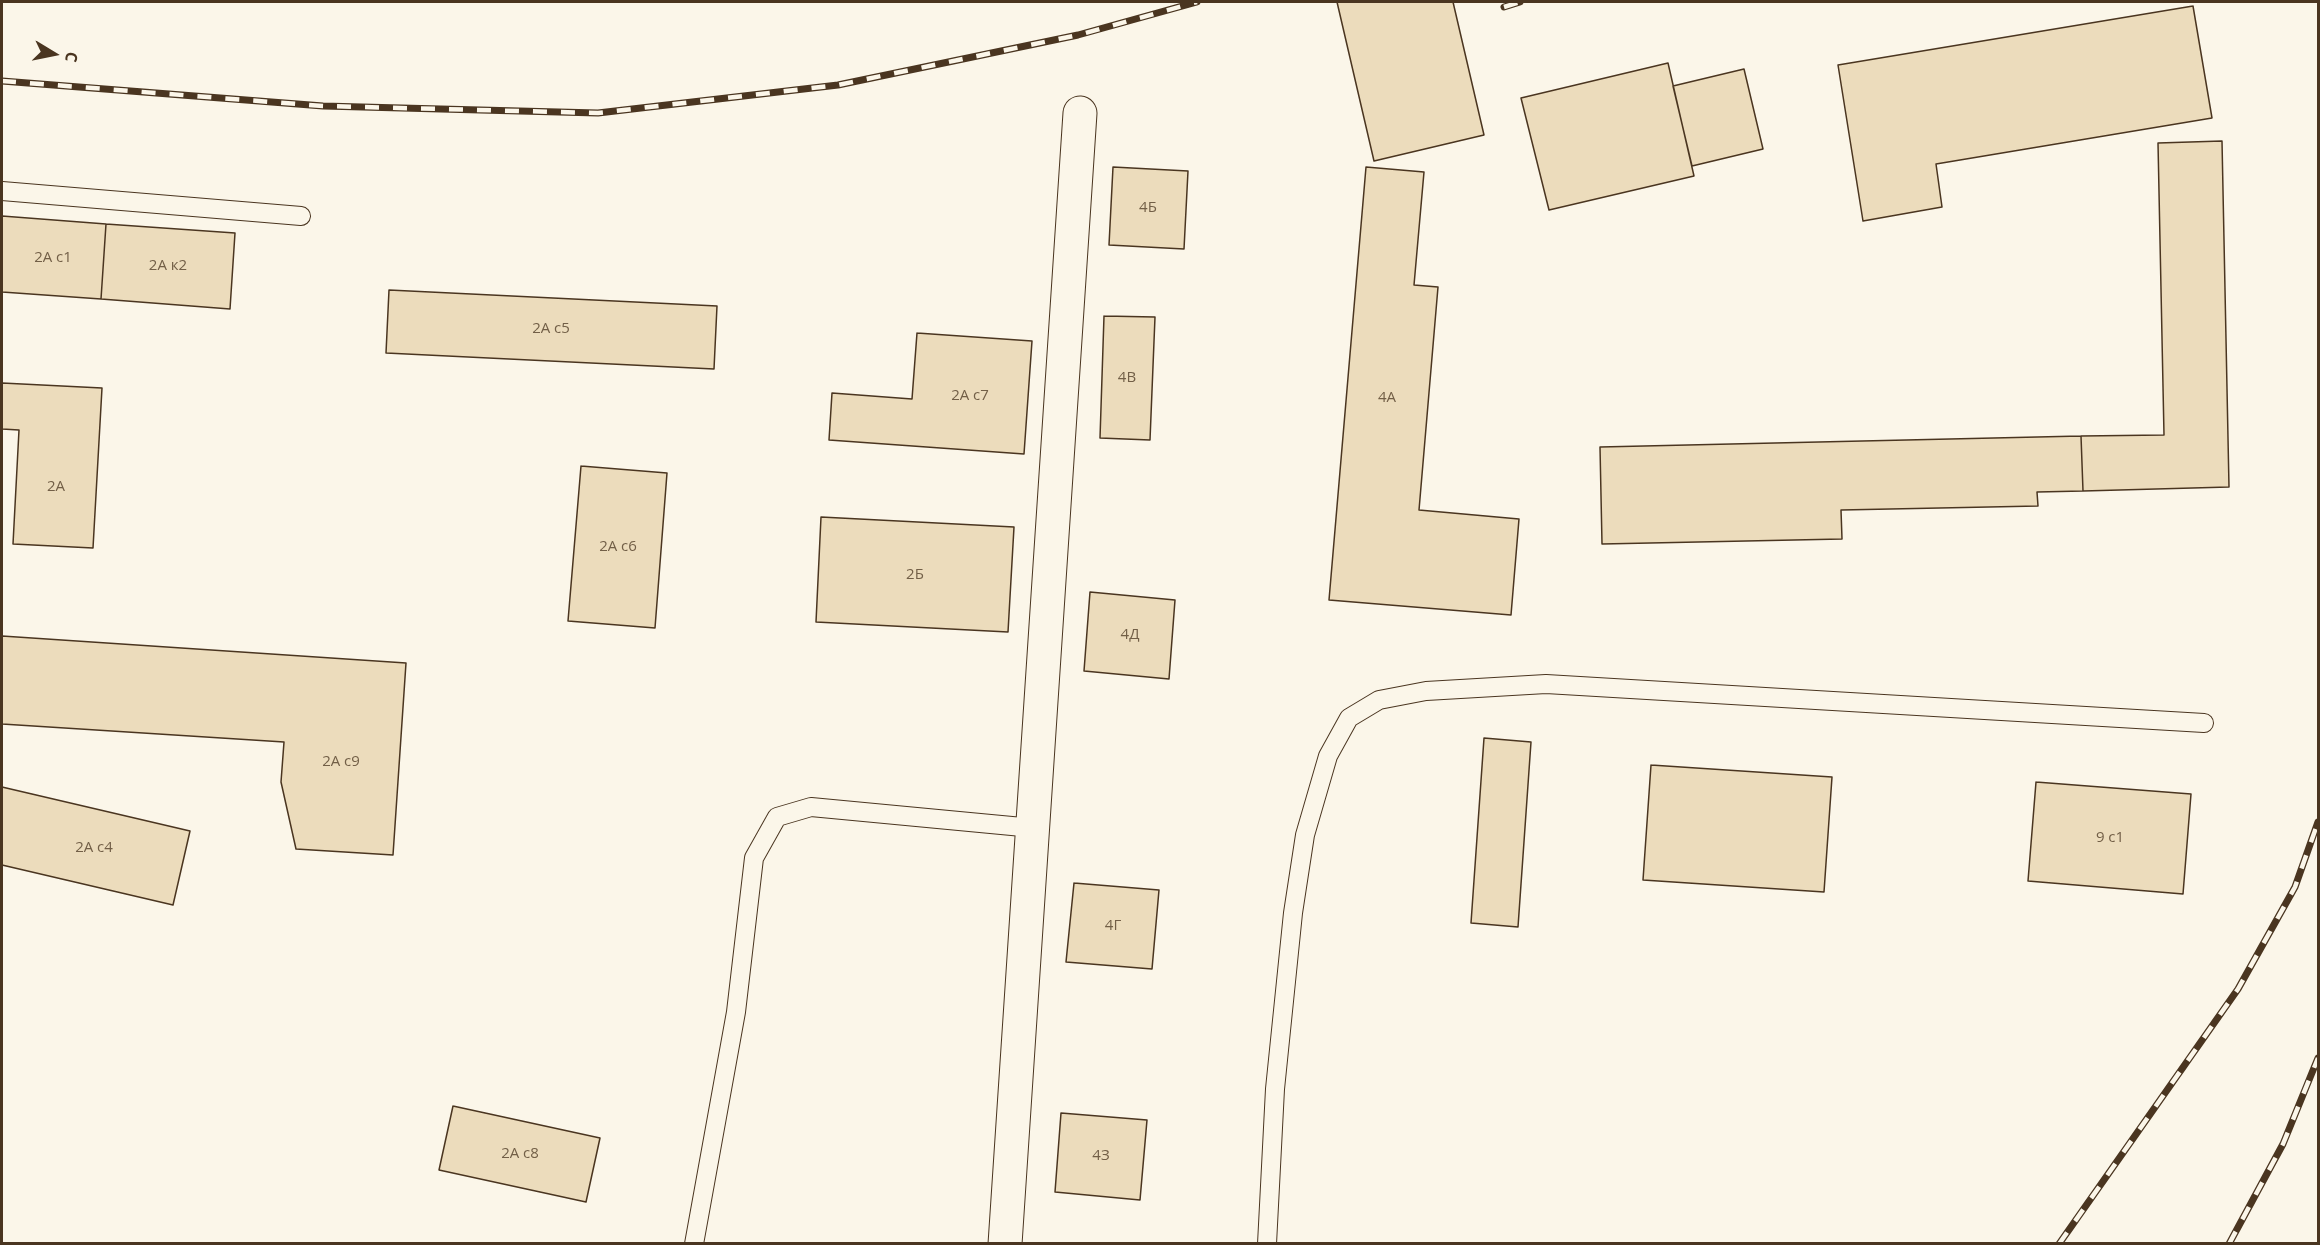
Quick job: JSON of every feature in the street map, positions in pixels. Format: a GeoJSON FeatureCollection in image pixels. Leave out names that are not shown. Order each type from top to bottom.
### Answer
{"type":"FeatureCollection","features":[{"type":"Feature","properties":{"kind":"street"},"geometry":{"type":"LineString","coordinates":[[1005,1244],[1080,113]]}},
{"type":"Feature","properties":{"kind":"lane"},"geometry":{"type":"LineString","coordinates":[[2,191],[301,216]]}},
{"type":"Feature","properties":{"kind":"lane"},"geometry":{"type":"LineString","coordinates":[[1267,1244],[1275,1089],[1293,913],[1305,836],[1328,756],[1349,718],[1380,700],[1426,691],[1546,684],[2204,723]]}},
{"type":"Feature","properties":{"kind":"lane"},"geometry":{"type":"LineString","coordinates":[[694,1244],[736,1012],[754,858],[777,817],[811,807],[1033,828]]}},
{"type":"Feature","properties":{"kind":"building"},"geometry":{"type":"Polygon","coordinates":[[[1337,2],[1453,2],[1484,135],[1374,161],[1337,2]]]}},
{"type":"Feature","properties":{"kind":"building"},"geometry":{"type":"Polygon","coordinates":[[[2193,6],[2212,118],[1936,164],[1942,207],[1863,221],[1838,65],[2193,6]]]}},
{"type":"Feature","properties":{"kind":"building"},"geometry":{"type":"Polygon","coordinates":[[[1668,63],[1694,176],[1549,210],[1521,98],[1668,63]]]}},
{"type":"Feature","properties":{"kind":"building"},"geometry":{"type":"Polygon","coordinates":[[[1744,69],[1763,149],[1692,166],[1673,86],[1744,69]]]}},
{"type":"Feature","properties":{"kind":"building"},"geometry":{"type":"Polygon","coordinates":[[[2222,141],[2229,487],[2083,491],[2081,436],[2164,435],[2158,143],[2222,141]]]}},
{"type":"Feature","properties":{"kind":"building"},"geometry":{"type":"Polygon","coordinates":[[[1113,167],[1188,171],[1184,249],[1109,245],[1113,167]]]}},
{"type":"Feature","properties":{"kind":"building"},"geometry":{"type":"Polygon","coordinates":[[[1366,167],[1424,172],[1414,285],[1438,287],[1419,510],[1519,519],[1511,615],[1329,600],[1366,167]]]}},
{"type":"Feature","properties":{"kind":"building"},"geometry":{"type":"Polygon","coordinates":[[[2,216],[106,224],[101,299],[2,292],[2,216]]]}},
{"type":"Feature","properties":{"kind":"building"},"geometry":{"type":"Polygon","coordinates":[[[106,224],[235,233],[230,309],[101,299],[106,224]]]}},
{"type":"Feature","properties":{"kind":"building"},"geometry":{"type":"Polygon","coordinates":[[[389,290],[717,306],[714,369],[386,353],[389,290]]]}},
{"type":"Feature","properties":{"kind":"building"},"geometry":{"type":"Polygon","coordinates":[[[1104,316],[1155,317],[1150,440],[1100,438],[1104,316]]]}},
{"type":"Feature","properties":{"kind":"building"},"geometry":{"type":"Polygon","coordinates":[[[917,333],[1032,341],[1024,454],[829,440],[832,393],[912,399],[917,333]]]}},
{"type":"Feature","properties":{"kind":"building"},"geometry":{"type":"Polygon","coordinates":[[[2,383],[102,388],[93,548],[13,544],[19,430],[2,429],[2,383]]]}},
{"type":"Feature","properties":{"kind":"building"},"geometry":{"type":"Polygon","coordinates":[[[2081,436],[2083,491],[2037,492],[2038,506],[1841,510],[1842,539],[1602,544],[1600,447],[2081,436]]]}},
{"type":"Feature","properties":{"kind":"building"},"geometry":{"type":"Polygon","coordinates":[[[581,466],[667,473],[655,628],[568,621],[581,466]]]}},
{"type":"Feature","properties":{"kind":"building"},"geometry":{"type":"Polygon","coordinates":[[[821,517],[1014,527],[1008,632],[816,622],[821,517]]]}},
{"type":"Feature","properties":{"kind":"building"},"geometry":{"type":"Polygon","coordinates":[[[1090,592],[1175,600],[1169,679],[1084,671],[1090,592]]]}},
{"type":"Feature","properties":{"kind":"building"},"geometry":{"type":"Polygon","coordinates":[[[2,636],[406,663],[393,855],[296,849],[281,782],[284,742],[2,724],[2,636]]]}},
{"type":"Feature","properties":{"kind":"building"},"geometry":{"type":"Polygon","coordinates":[[[1484,738],[1531,742],[1518,927],[1471,923],[1484,738]]]}},
{"type":"Feature","properties":{"kind":"building"},"geometry":{"type":"Polygon","coordinates":[[[1651,765],[1832,777],[1824,892],[1643,880],[1651,765]]]}},
{"type":"Feature","properties":{"kind":"building"},"geometry":{"type":"Polygon","coordinates":[[[2036,782],[2191,794],[2183,894],[2028,881],[2036,782]]]}},
{"type":"Feature","properties":{"kind":"building"},"geometry":{"type":"Polygon","coordinates":[[[2,787],[190,831],[173,905],[2,865],[2,787]]]}},
{"type":"Feature","properties":{"kind":"building"},"geometry":{"type":"Polygon","coordinates":[[[1074,883],[1159,890],[1152,969],[1066,962],[1074,883]]]}},
{"type":"Feature","properties":{"kind":"building"},"geometry":{"type":"Polygon","coordinates":[[[453,1106],[600,1138],[586,1202],[439,1170],[453,1106]]]}},
{"type":"Feature","properties":{"kind":"building"},"geometry":{"type":"Polygon","coordinates":[[[1061,1113],[1147,1120],[1140,1200],[1055,1192],[1061,1113]]]}},
{"type":"Feature","properties":{"kind":"railway"},"geometry":{"type":"LineString","coordinates":[[2,81],[323,106],[598,113],[838,85],[1078,35],[1197,2]]}},
{"type":"Feature","properties":{"kind":"railway"},"geometry":{"type":"LineString","coordinates":[[1504,7],[1520,2]]}},
{"type":"Feature","properties":{"kind":"railway"},"geometry":{"type":"LineString","coordinates":[[2059,1244],[2238,989],[2295,887],[2318,822]]}},
{"type":"Feature","properties":{"kind":"railway"},"geometry":{"type":"LineString","coordinates":[[2229,1244],[2283,1144],[2318,1058]]}}]}
